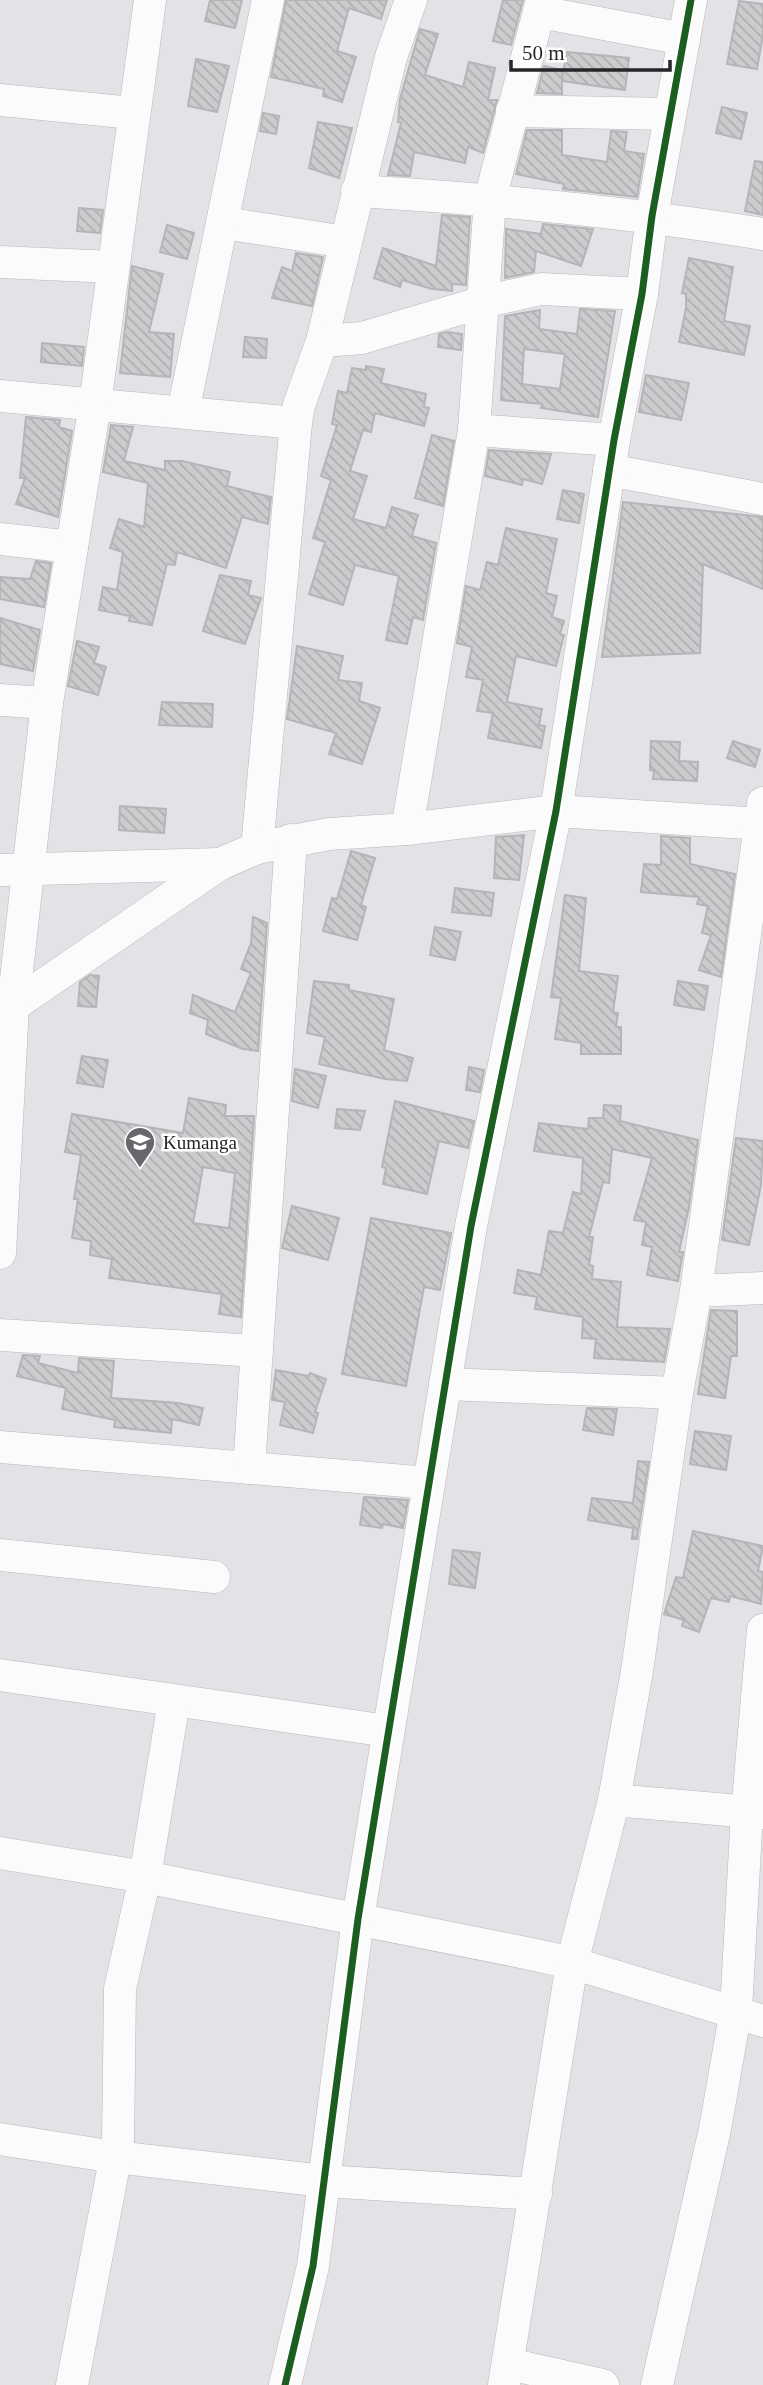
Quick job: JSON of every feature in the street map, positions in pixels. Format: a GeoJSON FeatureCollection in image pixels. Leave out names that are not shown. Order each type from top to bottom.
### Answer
{"type":"FeatureCollection","features":[{"type":"Feature","properties":{"kind":"street"},"geometry":{"type":"LineString","coordinates":[[0,1253],[14,871],[47,703],[95,404],[150,0]]}},
{"type":"Feature","properties":{"kind":"street"},"geometry":{"type":"LineString","coordinates":[[183,412],[268,0]]}},
{"type":"Feature","properties":{"kind":"street"},"geometry":{"type":"LineString","coordinates":[[257,848],[299,405],[322,341],[394,47],[411,0]]}},
{"type":"Feature","properties":{"kind":"street"},"geometry":{"type":"LineString","coordinates":[[285,2385],[313,2266],[358,1919],[471,1226],[555,811],[611,455],[642,294],[652,216],[691,0]]}},
{"type":"Feature","properties":{"kind":"street"},"geometry":{"type":"LineString","coordinates":[[407,829],[474,430],[490,199],[541,6],[684,38]]}},
{"type":"Feature","properties":{"kind":"street"},"geometry":{"type":"LineString","coordinates":[[0,100],[133,113]]}},
{"type":"Feature","properties":{"kind":"street"},"geometry":{"type":"LineString","coordinates":[[512,111],[670,114]]}},
{"type":"Feature","properties":{"kind":"street"},"geometry":{"type":"LineString","coordinates":[[358,191],[490,199],[652,216],[763,234]]}},
{"type":"Feature","properties":{"kind":"street"},"geometry":{"type":"LineString","coordinates":[[224,223],[346,242]]}},
{"type":"Feature","properties":{"kind":"street"},"geometry":{"type":"LineString","coordinates":[[0,262],[113,267]]}},
{"type":"Feature","properties":{"kind":"street"},"geometry":{"type":"LineString","coordinates":[[322,341],[362,338],[482,302],[541,289],[642,294]]}},
{"type":"Feature","properties":{"kind":"street"},"geometry":{"type":"LineString","coordinates":[[0,396],[296,423]]}},
{"type":"Feature","properties":{"kind":"street"},"geometry":{"type":"LineString","coordinates":[[474,430],[611,455],[763,499]]}},
{"type":"Feature","properties":{"kind":"street"},"geometry":{"type":"LineString","coordinates":[[0,539],[72,547]]}},
{"type":"Feature","properties":{"kind":"street"},"geometry":{"type":"LineString","coordinates":[[0,700],[47,703]]}},
{"type":"Feature","properties":{"kind":"street"},"geometry":{"type":"LineString","coordinates":[[7,1010],[220,864],[257,848],[329,834],[407,829],[555,811],[761,817],[696,1291],[677,1393],[637,1671],[614,1800],[572,1963],[507,2374],[603,2385]]}},
{"type":"Feature","properties":{"kind":"street"},"geometry":{"type":"LineString","coordinates":[[249,1468],[291,840]]}},
{"type":"Feature","properties":{"kind":"street"},"geometry":{"type":"LineString","coordinates":[[14,871],[220,864]]}},
{"type":"Feature","properties":{"kind":"street"},"geometry":{"type":"LineString","coordinates":[[696,1291],[763,1288]]}},
{"type":"Feature","properties":{"kind":"street"},"geometry":{"type":"LineString","coordinates":[[0,1335],[257,1350]]}},
{"type":"Feature","properties":{"kind":"street"},"geometry":{"type":"LineString","coordinates":[[445,1384],[677,1393]]}},
{"type":"Feature","properties":{"kind":"street"},"geometry":{"type":"LineString","coordinates":[[0,1447],[429,1483]]}},
{"type":"Feature","properties":{"kind":"street"},"geometry":{"type":"LineString","coordinates":[[0,1555],[214,1577]]}},
{"type":"Feature","properties":{"kind":"street"},"geometry":{"type":"LineString","coordinates":[[657,2385],[715,2129],[749,2015],[763,1630]]}},
{"type":"Feature","properties":{"kind":"street"},"geometry":{"type":"LineString","coordinates":[[0,1675],[388,1731]]}},
{"type":"Feature","properties":{"kind":"street"},"geometry":{"type":"LineString","coordinates":[[72,2385],[115,2157],[120,2106],[120,1990],[145,1877],[174,1700]]}},
{"type":"Feature","properties":{"kind":"street"},"geometry":{"type":"LineString","coordinates":[[614,1800],[755,1812]]}},
{"type":"Feature","properties":{"kind":"street"},"geometry":{"type":"LineString","coordinates":[[0,1853],[145,1877],[572,1963],[749,2015]]}},
{"type":"Feature","properties":{"kind":"street"},"geometry":{"type":"LineString","coordinates":[[0,2139],[115,2157],[324,2181],[536,2194]]}},
{"type":"Feature","properties":{"kind":"building"},"geometry":{"type":"Polygon","coordinates":[[[210,0],[242,0],[235,28],[205,21],[210,0]]]}},
{"type":"Feature","properties":{"kind":"building"},"geometry":{"type":"Polygon","coordinates":[[[286,0],[387,0],[381,19],[349,8],[337,51],[356,57],[342,102],[323,96],[324,89],[271,77],[286,0]]]}},
{"type":"Feature","properties":{"kind":"building"},"geometry":{"type":"Polygon","coordinates":[[[503,0],[523,0],[511,45],[493,41],[503,0]]]}},
{"type":"Feature","properties":{"kind":"building"},"geometry":{"type":"Polygon","coordinates":[[[739,1],[763,4],[763,35],[757,69],[727,64],[739,1]]]}},
{"type":"Feature","properties":{"kind":"building"},"geometry":{"type":"Polygon","coordinates":[[[420,29],[438,34],[425,75],[463,87],[469,62],[495,68],[488,100],[497,100],[483,153],[468,147],[465,163],[414,152],[410,176],[388,175],[401,123],[398,122],[400,99],[420,29]]]}},
{"type":"Feature","properties":{"kind":"building"},"geometry":{"type":"Polygon","coordinates":[[[567,52],[629,58],[625,90],[562,81],[562,94],[537,93],[544,66],[562,70],[562,78],[567,52]]]}},
{"type":"Feature","properties":{"kind":"building"},"geometry":{"type":"Polygon","coordinates":[[[196,59],[229,66],[217,112],[188,106],[196,59]]]}},
{"type":"Feature","properties":{"kind":"building"},"geometry":{"type":"Polygon","coordinates":[[[722,107],[747,113],[741,139],[716,133],[722,107]]]}},
{"type":"Feature","properties":{"kind":"building"},"geometry":{"type":"Polygon","coordinates":[[[263,113],[279,116],[276,134],[260,131],[263,113]]]}},
{"type":"Feature","properties":{"kind":"building"},"geometry":{"type":"Polygon","coordinates":[[[318,122],[352,128],[339,178],[309,168],[318,122]]]}},
{"type":"Feature","properties":{"kind":"building"},"geometry":{"type":"Polygon","coordinates":[[[527,130],[562,130],[562,155],[607,162],[611,131],[627,132],[624,151],[644,154],[637,197],[563,189],[564,184],[516,174],[527,130]]]}},
{"type":"Feature","properties":{"kind":"building"},"geometry":{"type":"Polygon","coordinates":[[[755,161],[763,162],[763,215],[745,211],[755,161]]]}},
{"type":"Feature","properties":{"kind":"building"},"geometry":{"type":"Polygon","coordinates":[[[79,208],[103,210],[100,233],[77,231],[79,208]]]}},
{"type":"Feature","properties":{"kind":"building"},"geometry":{"type":"Polygon","coordinates":[[[442,215],[470,217],[466,285],[452,284],[452,291],[432,289],[402,280],[400,287],[374,278],[383,248],[436,266],[442,215]]]}},
{"type":"Feature","properties":{"kind":"building"},"geometry":{"type":"Polygon","coordinates":[[[543,224],[593,229],[581,266],[536,251],[534,272],[505,278],[506,229],[541,234],[543,224]]]}},
{"type":"Feature","properties":{"kind":"building"},"geometry":{"type":"Polygon","coordinates":[[[167,225],[194,233],[187,259],[160,252],[167,225]]]}},
{"type":"Feature","properties":{"kind":"building"},"geometry":{"type":"Polygon","coordinates":[[[296,253],[323,257],[312,306],[272,298],[282,267],[292,271],[296,253]]]}},
{"type":"Feature","properties":{"kind":"building"},"geometry":{"type":"Polygon","coordinates":[[[689,258],[733,267],[724,321],[750,326],[744,355],[679,342],[686,308],[686,294],[682,293],[689,258]]]}},
{"type":"Feature","properties":{"kind":"building"},"geometry":{"type":"Polygon","coordinates":[[[132,266],[163,274],[149,332],[174,334],[170,377],[120,373],[132,266]]]}},
{"type":"Feature","properties":{"kind":"building"},"geometry":{"type":"Polygon","coordinates":[[[580,309],[615,311],[598,417],[541,408],[542,404],[501,400],[505,316],[540,310],[539,329],[577,334],[580,309]],[[524,349],[522,384],[560,389],[565,354],[524,349]]]}},
{"type":"Feature","properties":{"kind":"building"},"geometry":{"type":"Polygon","coordinates":[[[439,334],[462,334],[461,350],[438,347],[439,334]]]}},
{"type":"Feature","properties":{"kind":"building"},"geometry":{"type":"Polygon","coordinates":[[[245,337],[267,339],[266,358],[243,357],[245,337]]]}},
{"type":"Feature","properties":{"kind":"building"},"geometry":{"type":"Polygon","coordinates":[[[42,343],[84,347],[82,366],[41,362],[42,343]]]}},
{"type":"Feature","properties":{"kind":"building"},"geometry":{"type":"Polygon","coordinates":[[[366,366],[384,369],[381,383],[426,394],[424,407],[429,408],[424,426],[375,413],[371,432],[363,430],[350,471],[367,476],[353,519],[386,528],[392,507],[418,515],[412,536],[436,543],[423,620],[413,617],[407,644],[386,640],[399,576],[355,565],[343,605],[309,594],[325,542],[313,538],[331,480],[321,476],[337,425],[332,424],[338,391],[347,393],[352,368],[366,370],[366,366]]]}},
{"type":"Feature","properties":{"kind":"building"},"geometry":{"type":"Polygon","coordinates":[[[646,375],[689,383],[681,420],[639,412],[646,375]]]}},
{"type":"Feature","properties":{"kind":"building"},"geometry":{"type":"Polygon","coordinates":[[[26,417],[60,420],[59,427],[72,431],[58,517],[16,504],[25,478],[20,478],[26,417]]]}},
{"type":"Feature","properties":{"kind":"building"},"geometry":{"type":"Polygon","coordinates":[[[111,425],[133,427],[124,461],[165,470],[165,461],[182,461],[230,472],[227,486],[271,497],[268,524],[242,517],[226,568],[177,552],[175,565],[167,564],[152,625],[129,621],[130,616],[99,610],[103,587],[117,590],[123,552],[110,548],[119,519],[144,527],[148,483],[103,472],[111,425]]]}},
{"type":"Feature","properties":{"kind":"building"},"geometry":{"type":"Polygon","coordinates":[[[432,435],[454,441],[443,506],[415,498],[432,435]]]}},
{"type":"Feature","properties":{"kind":"building"},"geometry":{"type":"Polygon","coordinates":[[[489,450],[551,454],[542,484],[523,479],[522,485],[485,476],[489,450]]]}},
{"type":"Feature","properties":{"kind":"building"},"geometry":{"type":"Polygon","coordinates":[[[563,490],[584,494],[579,523],[557,519],[563,490]]]}},
{"type":"Feature","properties":{"kind":"building"},"geometry":{"type":"Polygon","coordinates":[[[623,502],[763,517],[763,589],[703,564],[700,653],[602,657],[623,502]]]}},
{"type":"Feature","properties":{"kind":"building"},"geometry":{"type":"Polygon","coordinates":[[[506,528],[557,539],[546,593],[557,596],[552,617],[564,621],[560,634],[564,635],[556,666],[516,656],[507,702],[542,709],[539,725],[545,726],[541,748],[488,738],[493,713],[477,711],[483,680],[466,677],[472,647],[457,643],[466,586],[480,590],[487,562],[498,565],[506,528]]]}},
{"type":"Feature","properties":{"kind":"building"},"geometry":{"type":"Polygon","coordinates":[[[36,561],[51,563],[44,607],[0,599],[0,577],[30,579],[36,561]]]}},
{"type":"Feature","properties":{"kind":"building"},"geometry":{"type":"Polygon","coordinates":[[[220,575],[251,581],[248,595],[261,598],[245,644],[203,631],[220,575]]]}},
{"type":"Feature","properties":{"kind":"building"},"geometry":{"type":"Polygon","coordinates":[[[0,618],[40,630],[33,671],[0,664],[0,618]]]}},
{"type":"Feature","properties":{"kind":"building"},"geometry":{"type":"Polygon","coordinates":[[[77,641],[99,647],[94,663],[106,667],[98,695],[68,686],[77,641]]]}},
{"type":"Feature","properties":{"kind":"building"},"geometry":{"type":"Polygon","coordinates":[[[297,646],[343,656],[338,680],[362,683],[359,701],[380,708],[362,764],[329,754],[336,733],[287,719],[297,646]]]}},
{"type":"Feature","properties":{"kind":"building"},"geometry":{"type":"Polygon","coordinates":[[[162,702],[213,704],[212,727],[159,725],[162,702]]]}},
{"type":"Feature","properties":{"kind":"building"},"geometry":{"type":"Polygon","coordinates":[[[651,741],[680,742],[679,761],[698,762],[697,781],[653,779],[654,771],[650,770],[651,741]]]}},
{"type":"Feature","properties":{"kind":"building"},"geometry":{"type":"Polygon","coordinates":[[[733,741],[760,750],[755,767],[727,758],[733,741]]]}},
{"type":"Feature","properties":{"kind":"building"},"geometry":{"type":"Polygon","coordinates":[[[120,806],[166,809],[164,833],[119,830],[120,806]]]}},
{"type":"Feature","properties":{"kind":"building"},"geometry":{"type":"Polygon","coordinates":[[[524,835],[519,880],[494,878],[496,837],[524,835]]]}},
{"type":"Feature","properties":{"kind":"building"},"geometry":{"type":"Polygon","coordinates":[[[661,836],[690,838],[690,864],[735,874],[721,977],[699,970],[711,935],[702,933],[708,906],[697,904],[699,897],[641,892],[644,864],[661,865],[661,836]]]}},
{"type":"Feature","properties":{"kind":"building"},"geometry":{"type":"Polygon","coordinates":[[[351,851],[375,858],[361,905],[366,907],[357,940],[323,931],[332,898],[337,899],[351,851]]]}},
{"type":"Feature","properties":{"kind":"building"},"geometry":{"type":"Polygon","coordinates":[[[455,888],[494,893],[491,916],[452,912],[455,888]]]}},
{"type":"Feature","properties":{"kind":"building"},"geometry":{"type":"Polygon","coordinates":[[[565,895],[586,898],[579,971],[618,976],[613,1012],[618,1013],[616,1027],[621,1027],[621,1054],[581,1054],[581,1043],[555,1039],[561,998],[551,997],[565,895]]]}},
{"type":"Feature","properties":{"kind":"building"},"geometry":{"type":"Polygon","coordinates":[[[253,917],[267,923],[258,1051],[243,1049],[206,1034],[208,1020],[190,1013],[193,995],[235,1012],[251,973],[241,969],[251,943],[253,917]]]}},
{"type":"Feature","properties":{"kind":"building"},"geometry":{"type":"Polygon","coordinates":[[[435,927],[461,932],[455,960],[430,955],[435,927]]]}},
{"type":"Feature","properties":{"kind":"building"},"geometry":{"type":"Polygon","coordinates":[[[90,975],[99,976],[96,1007],[78,1006],[80,982],[90,975]]]}},
{"type":"Feature","properties":{"kind":"building"},"geometry":{"type":"Polygon","coordinates":[[[314,981],[349,985],[349,990],[394,999],[384,1050],[413,1058],[407,1081],[385,1079],[319,1064],[325,1037],[307,1033],[314,981]]]}},
{"type":"Feature","properties":{"kind":"building"},"geometry":{"type":"Polygon","coordinates":[[[678,981],[708,986],[704,1010],[674,1005],[678,981]]]}},
{"type":"Feature","properties":{"kind":"building"},"geometry":{"type":"Polygon","coordinates":[[[82,1056],[108,1060],[103,1087],[77,1083],[82,1056]]]}},
{"type":"Feature","properties":{"kind":"building"},"geometry":{"type":"Polygon","coordinates":[[[469,1067],[484,1070],[480,1092],[466,1090],[469,1067]]]}},
{"type":"Feature","properties":{"kind":"building"},"geometry":{"type":"Polygon","coordinates":[[[295,1069],[326,1076],[318,1108],[292,1101],[295,1069]]]}},
{"type":"Feature","properties":{"kind":"building"},"geometry":{"type":"Polygon","coordinates":[[[189,1098],[226,1105],[225,1116],[254,1116],[241,1317],[219,1314],[222,1294],[109,1278],[112,1259],[90,1255],[91,1241],[72,1238],[78,1199],[74,1199],[81,1155],[65,1152],[72,1114],[183,1133],[189,1098]],[[203,1167],[193,1223],[229,1228],[235,1173],[203,1167]]]}},
{"type":"Feature","properties":{"kind":"building"},"geometry":{"type":"Polygon","coordinates":[[[395,1101],[474,1121],[468,1148],[439,1141],[427,1194],[383,1184],[386,1168],[382,1167],[395,1101]]]}},
{"type":"Feature","properties":{"kind":"building"},"geometry":{"type":"Polygon","coordinates":[[[604,1105],[621,1106],[620,1121],[698,1140],[689,1207],[679,1252],[683,1252],[678,1281],[647,1275],[652,1247],[642,1245],[646,1222],[634,1220],[652,1158],[612,1149],[609,1183],[603,1182],[589,1237],[593,1237],[589,1265],[593,1266],[592,1279],[621,1282],[617,1327],[670,1329],[664,1362],[594,1358],[596,1339],[582,1338],[583,1317],[535,1309],[537,1297],[514,1293],[518,1270],[541,1275],[549,1231],[563,1233],[573,1192],[581,1194],[583,1158],[534,1151],[539,1123],[588,1129],[589,1118],[603,1118],[604,1105]]]}},
{"type":"Feature","properties":{"kind":"building"},"geometry":{"type":"Polygon","coordinates":[[[337,1109],[365,1111],[360,1130],[335,1128],[337,1109]]]}},
{"type":"Feature","properties":{"kind":"building"},"geometry":{"type":"Polygon","coordinates":[[[736,1138],[763,1141],[761,1185],[749,1245],[722,1240],[736,1138]]]}},
{"type":"Feature","properties":{"kind":"building"},"geometry":{"type":"Polygon","coordinates":[[[292,1206],[339,1218],[328,1260],[282,1248],[292,1206]]]}},
{"type":"Feature","properties":{"kind":"building"},"geometry":{"type":"Polygon","coordinates":[[[371,1218],[451,1233],[440,1290],[424,1287],[406,1386],[342,1374],[371,1218]]]}},
{"type":"Feature","properties":{"kind":"building"},"geometry":{"type":"Polygon","coordinates":[[[711,1310],[737,1311],[737,1356],[731,1356],[725,1398],[698,1394],[711,1310]]]}},
{"type":"Feature","properties":{"kind":"building"},"geometry":{"type":"Polygon","coordinates":[[[23,1355],[40,1356],[38,1363],[78,1373],[79,1358],[114,1361],[111,1398],[178,1403],[203,1408],[199,1425],[172,1419],[171,1433],[114,1427],[115,1420],[62,1409],[66,1388],[17,1376],[23,1355]]]}},
{"type":"Feature","properties":{"kind":"building"},"geometry":{"type":"Polygon","coordinates":[[[276,1370],[309,1376],[310,1373],[326,1379],[315,1412],[318,1413],[313,1433],[280,1425],[285,1402],[272,1400],[276,1370]]]}},
{"type":"Feature","properties":{"kind":"building"},"geometry":{"type":"Polygon","coordinates":[[[587,1408],[617,1409],[613,1435],[583,1430],[587,1408]]]}},
{"type":"Feature","properties":{"kind":"building"},"geometry":{"type":"Polygon","coordinates":[[[695,1431],[731,1436],[726,1470],[690,1464],[695,1431]]]}},
{"type":"Feature","properties":{"kind":"building"},"geometry":{"type":"Polygon","coordinates":[[[638,1461],[649,1462],[637,1539],[632,1539],[633,1528],[588,1520],[592,1498],[633,1503],[638,1461]]]}},
{"type":"Feature","properties":{"kind":"building"},"geometry":{"type":"Polygon","coordinates":[[[364,1497],[408,1500],[403,1528],[383,1524],[382,1528],[360,1525],[364,1497]]]}},
{"type":"Feature","properties":{"kind":"building"},"geometry":{"type":"Polygon","coordinates":[[[693,1531],[763,1546],[758,1571],[763,1572],[761,1604],[730,1596],[729,1602],[711,1598],[699,1632],[682,1626],[684,1620],[664,1614],[676,1577],[683,1578],[693,1531]]]}},
{"type":"Feature","properties":{"kind":"building"},"geometry":{"type":"Polygon","coordinates":[[[453,1550],[480,1553],[475,1588],[449,1584],[453,1550]]]}},
{"type":"Feature","properties":{"kind":"cycle path"},"geometry":{"type":"LineString","coordinates":[[285,2385],[313,2266],[358,1919],[471,1226],[556,811],[614,440],[642,294],[652,216],[691,0]]}},
{"type":"Feature","properties":{"kind":"place","name":"Kumanga"},"geometry":{"type":"Point","coordinates":[140,1169]}}]}
